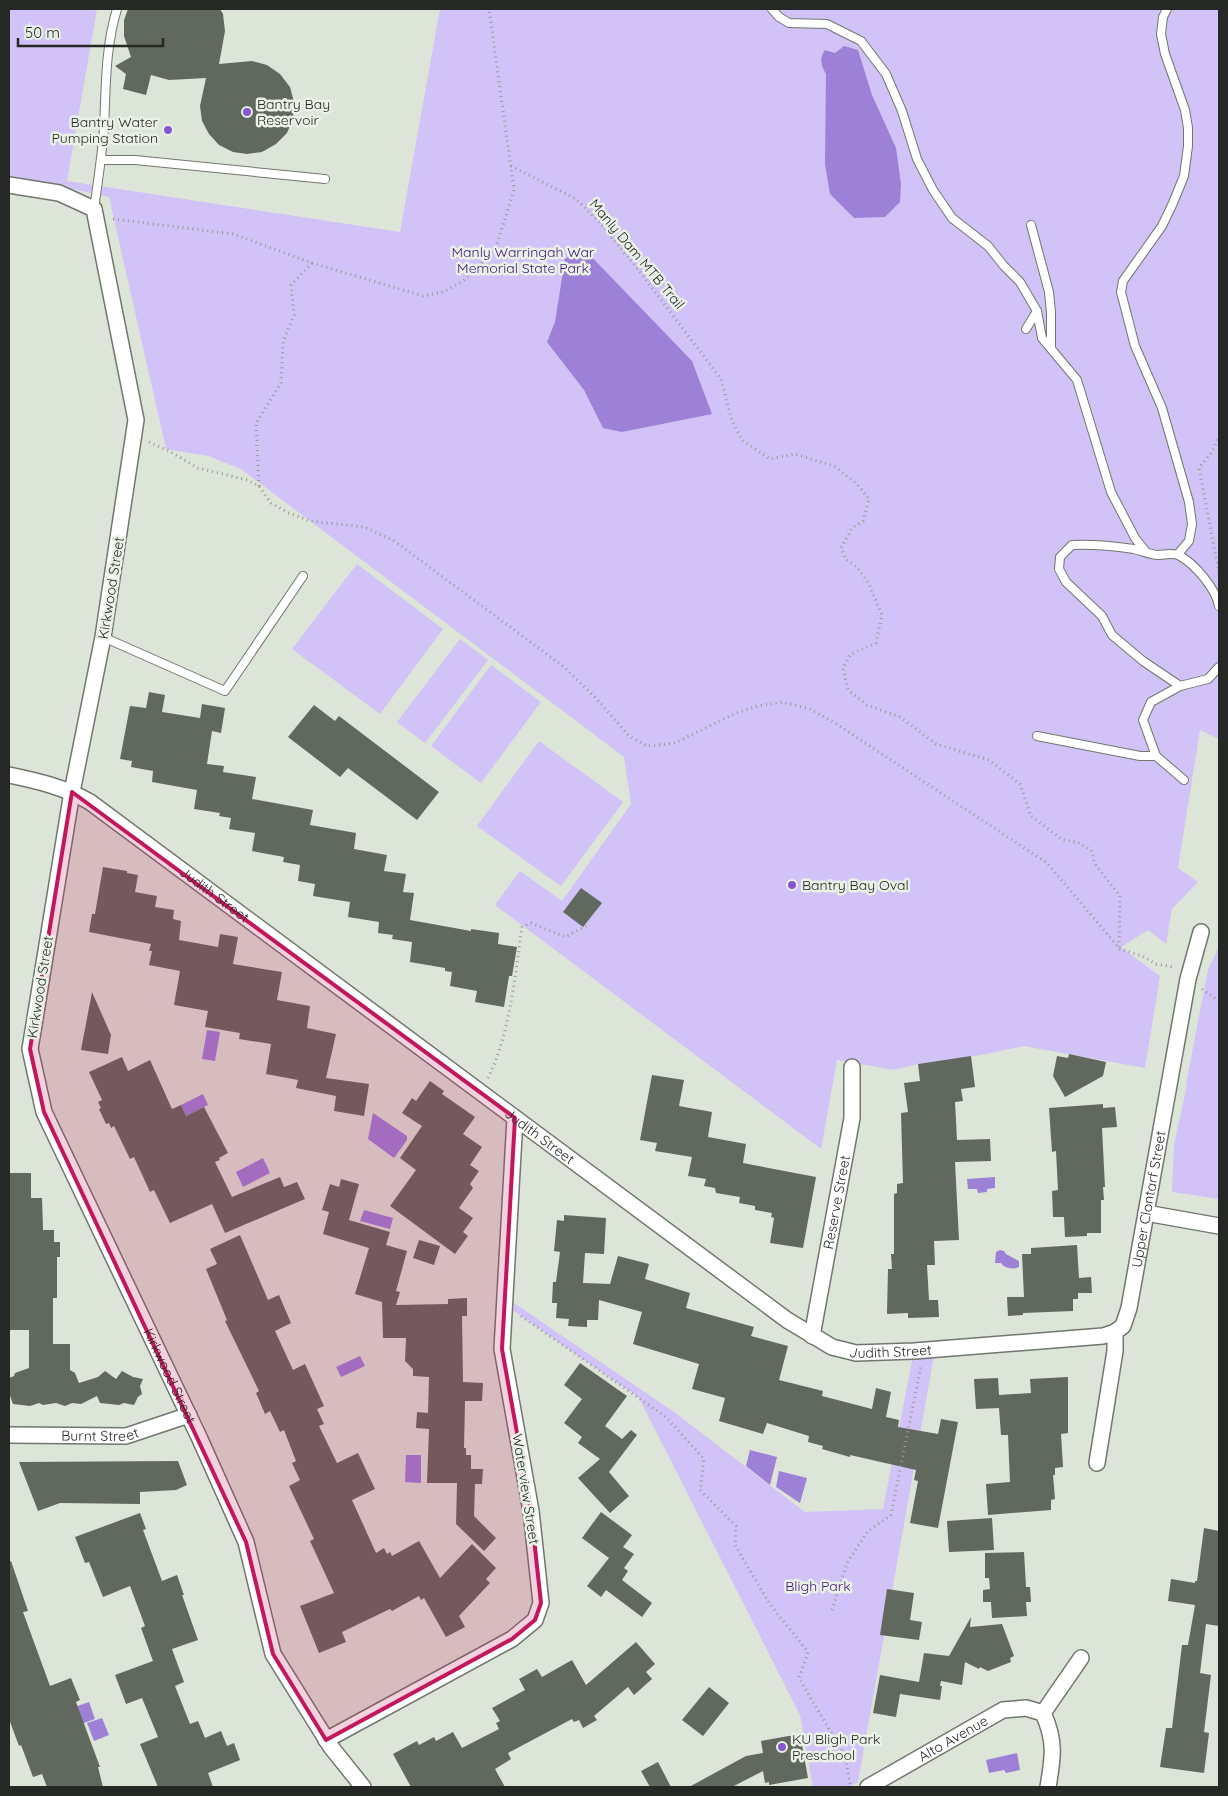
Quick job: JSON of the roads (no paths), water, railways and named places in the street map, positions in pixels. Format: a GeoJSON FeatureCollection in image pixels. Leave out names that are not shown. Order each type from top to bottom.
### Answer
{"type":"FeatureCollection","features":[{"type":"Feature","properties":{"kind":"street"},"geometry":{"type":"LineString","coordinates":[[9,185],[59,193],[94,209]]}},
{"type":"Feature","properties":{"kind":"street","name":"Kirkwood Street"},"geometry":{"type":"LineString","coordinates":[[94,209],[136,420],[103,636],[72,792],[30,1049],[44,1112],[188,1415],[246,1542],[272,1654],[326,1740],[363,1787]]}},
{"type":"Feature","properties":{"kind":"street","name":"Judith Street"},"geometry":{"type":"LineString","coordinates":[[9,775],[47,783],[72,792],[90,802],[779,1314],[832,1347],[856,1353],[924,1350],[1103,1336],[1115,1332]]}},
{"type":"Feature","properties":{"kind":"street","name":"Upper Clontarf Street"},"geometry":{"type":"LineString","coordinates":[[1115,1332],[1123,1326],[1130,1308],[1188,979],[1200,932]]}},
{"type":"Feature","properties":{"kind":"street","name":"Reserve Street"},"geometry":{"type":"LineString","coordinates":[[812,1336],[852,1118],[852,1067]]}},
{"type":"Feature","properties":{"kind":"street","name":"Waterview Street"},"geometry":{"type":"LineString","coordinates":[[326,1740],[512,1639],[535,1620],[541,1603],[531,1511],[502,1349],[515,1118]]}},
{"type":"Feature","properties":{"kind":"street"},"geometry":{"type":"LineString","coordinates":[[1146,1213],[1219,1226]]}},
{"type":"Feature","properties":{"kind":"street"},"geometry":{"type":"LineString","coordinates":[[1097,1463],[1115,1351],[1115,1332]]}},
{"type":"Feature","properties":{"kind":"street","name":"Burnt Street"},"geometry":{"type":"LineString","coordinates":[[9,1435],[126,1436],[188,1415]]}},
{"type":"Feature","properties":{"kind":"street"},"geometry":{"type":"LineString","coordinates":[[1048,1787],[1052,1760],[1052,1741],[1050,1728],[1043,1713],[1081,1658]]}},
{"type":"Feature","properties":{"kind":"street","name":"Alto Avenue"},"geometry":{"type":"LineString","coordinates":[[868,1787],[1003,1710],[1026,1708],[1043,1713]]}},
{"type":"Feature","properties":{"kind":"lane"},"geometry":{"type":"LineString","coordinates":[[94,209],[101,160],[110,31],[117,9]]}},
{"type":"Feature","properties":{"kind":"lane"},"geometry":{"type":"LineString","coordinates":[[772,9],[780,18],[789,23],[827,24],[861,41],[886,74],[902,111],[917,159],[933,190],[952,218],[988,246],[1020,282],[1037,311],[1042,338],[1077,380],[1111,492],[1135,538],[1146,552]]}},
{"type":"Feature","properties":{"kind":"lane"},"geometry":{"type":"LineString","coordinates":[[1167,9],[1163,18],[1161,34],[1165,54],[1185,110],[1188,128],[1184,176],[1162,226],[1123,280],[1121,292],[1135,346],[1162,408],[1189,502],[1192,524],[1189,541],[1178,554]]}},
{"type":"Feature","properties":{"kind":"lane"},"geometry":{"type":"LineString","coordinates":[[101,160],[135,160],[325,179]]}},
{"type":"Feature","properties":{"kind":"lane"},"geometry":{"type":"LineString","coordinates":[[1032,225],[1049,292],[1051,348]]}},
{"type":"Feature","properties":{"kind":"lane"},"geometry":{"type":"LineString","coordinates":[[1026,329],[1037,311]]}},
{"type":"Feature","properties":{"kind":"lane"},"geometry":{"type":"LineString","coordinates":[[1180,686],[1143,661],[1112,635],[1102,616],[1066,582],[1059,569],[1060,556],[1072,545],[1098,544],[1155,555],[1178,554],[1195,567],[1217,596],[1219,606]]}},
{"type":"Feature","properties":{"kind":"lane"},"geometry":{"type":"LineString","coordinates":[[103,636],[225,691],[304,576]]}},
{"type":"Feature","properties":{"kind":"lane"},"geometry":{"type":"LineString","coordinates":[[1184,780],[1156,756],[1143,720],[1151,702],[1180,686],[1208,679],[1219,667]]}},
{"type":"Feature","properties":{"kind":"lane"},"geometry":{"type":"LineString","coordinates":[[1037,736],[1140,756],[1156,756]]}},
{"type":"Feature","properties":{"kind":"place","name":"Bantry Bay Reservoir"},"geometry":{"type":"Point","coordinates":[247,112]}},
{"type":"Feature","properties":{"kind":"place","name":"Bantry Water Pumping Station"},"geometry":{"type":"Point","coordinates":[168,130]}},
{"type":"Feature","properties":{"kind":"place","name":"Bantry Bay Oval"},"geometry":{"type":"Point","coordinates":[792,885]}},
{"type":"Feature","properties":{"kind":"place","name":"KU Bligh Park Preschool"},"geometry":{"type":"Point","coordinates":[782,1747]}},
{"type":"Feature","properties":{"kind":"park label","name":"Manly Warringah War Memorial State Park"},"geometry":{"type":"Point","coordinates":[523,260]}},
{"type":"Feature","properties":{"kind":"park label","name":"Bligh Park"},"geometry":{"type":"Point","coordinates":[818,1586]}}]}
